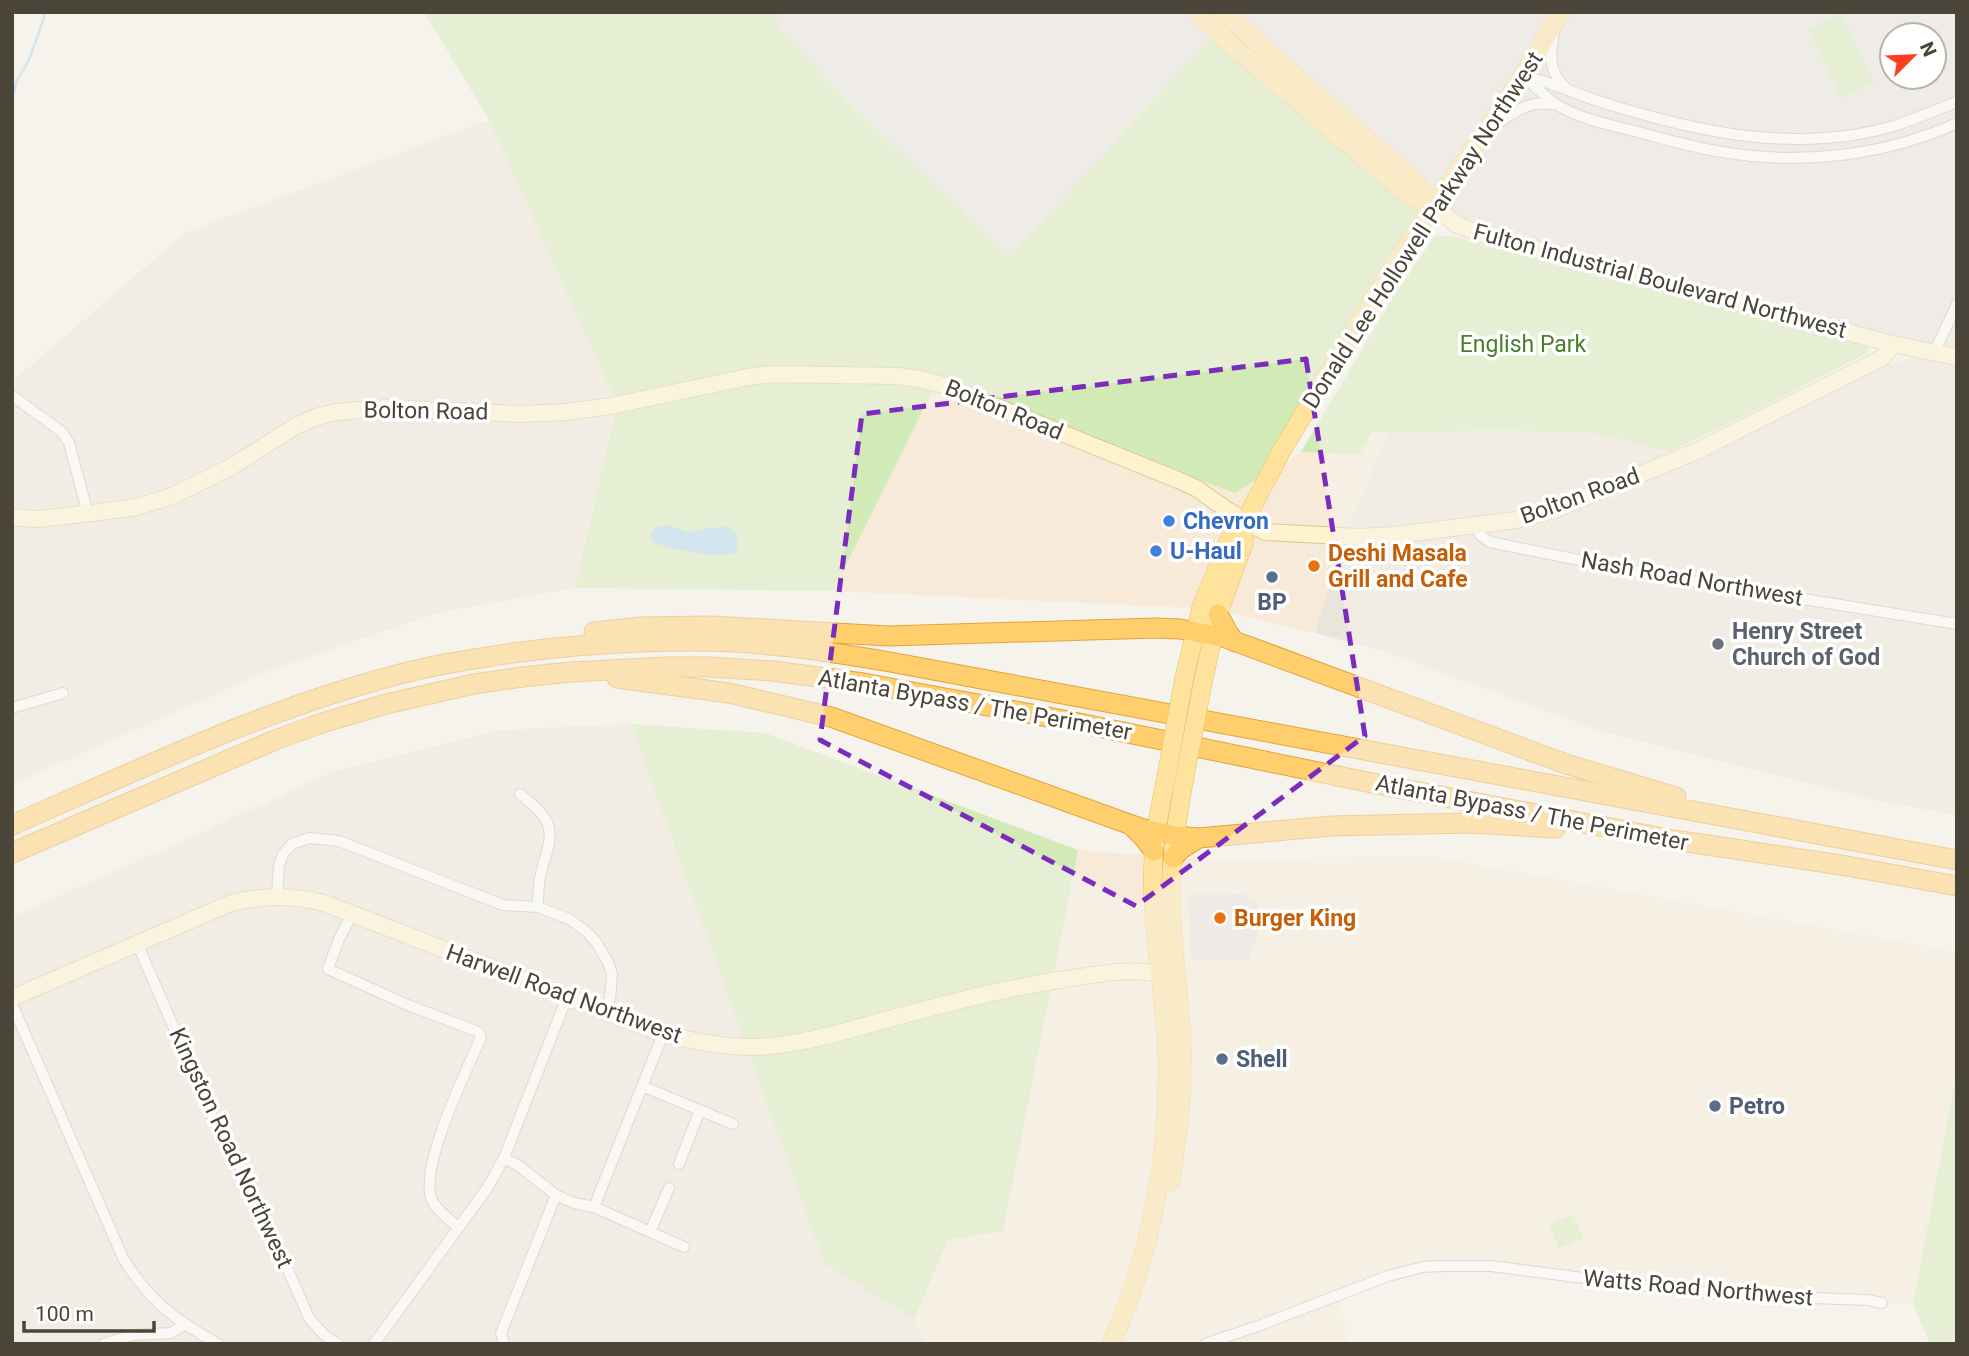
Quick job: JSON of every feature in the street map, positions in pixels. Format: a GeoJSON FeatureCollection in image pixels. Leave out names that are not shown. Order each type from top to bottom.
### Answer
{"type":"FeatureCollection","features":[{"type":"Feature","properties":{"kind":"highway"},"geometry":{"type":"LineString","coordinates":[[1218,614],[1235,642]]}},
{"type":"Feature","properties":{"kind":"highway"},"geometry":{"type":"LineString","coordinates":[[452,662],[566,635],[641,627],[712,626],[888,636],[1156,628],[1203,633],[1235,642],[1566,764],[1774,826]]}},
{"type":"Feature","properties":{"kind":"highway","name":"Atlanta Bypass / The Perimeter"},"geometry":{"type":"LineString","coordinates":[[12,825],[282,710],[381,679],[452,662],[577,645],[697,641],[805,649],[890,662],[1957,860]]}},
{"type":"Feature","properties":{"kind":"highway","name":"Atlanta Bypass / The Perimeter"},"geometry":{"type":"LineString","coordinates":[[12,853],[239,755],[322,723],[386,704],[463,687],[571,671],[708,667],[829,677],[1064,720],[1377,784],[1674,840],[1841,864],[1957,886]]}},
{"type":"Feature","properties":{"kind":"highway"},"geometry":{"type":"LineString","coordinates":[[571,671],[729,693],[831,718],[1130,824],[1139,832],[1162,840],[1331,826],[1470,823],[1550,827],[1674,840]]}},
{"type":"Feature","properties":{"kind":"highway"},"geometry":{"type":"LineString","coordinates":[[1172,858],[1199,838]]}},
{"type":"Feature","properties":{"kind":"main road","name":"Fulton Industrial Boulevard Northwest"},"geometry":{"type":"LineString","coordinates":[[1198,12],[1230,43],[1408,195],[1434,206]]}},
{"type":"Feature","properties":{"kind":"main road","name":"Fulton Industrial Boulevard Northwest"},"geometry":{"type":"LineString","coordinates":[[1223,12],[1416,183],[1434,206]]}},
{"type":"Feature","properties":{"kind":"main road","name":"Donald Lee Hollowell Parkway Northwest"},"geometry":{"type":"LineString","coordinates":[[1111,1344],[1139,1270],[1160,1171],[1166,1120],[1172,858],[1162,840],[1184,781],[1203,682],[1201,608],[1230,537],[1245,522],[1269,473],[1324,380],[1381,287],[1559,17]]}},
{"type":"Feature","properties":{"kind":"main road","name":"Donald Lee Hollowell Parkway Northwest"},"geometry":{"type":"LineString","coordinates":[[1121,1344],[1147,1276],[1161,1222],[1178,1132],[1182,1045],[1153,895],[1162,840],[1166,778],[1184,678],[1203,633],[1218,614],[1244,543],[1245,522]]}},
{"type":"Feature","properties":{"kind":"street"},"geometry":{"type":"LineString","coordinates":[[1559,17],[1550,62],[1557,78],[1571,92]]}},
{"type":"Feature","properties":{"kind":"street"},"geometry":{"type":"LineString","coordinates":[[1523,75],[1541,79],[1604,103],[1706,130],[1762,138],[1844,135],[1895,125],[1957,102]]}},
{"type":"Feature","properties":{"kind":"street"},"geometry":{"type":"LineString","coordinates":[[1523,75],[1560,106]]}},
{"type":"Feature","properties":{"kind":"street"},"geometry":{"type":"LineString","coordinates":[[1484,132],[1530,104],[1548,103],[1599,122],[1726,153],[1789,159],[1872,150],[1957,123]]}},
{"type":"Feature","properties":{"kind":"street","name":"Fulton Industrial Boulevard Northwest"},"geometry":{"type":"LineString","coordinates":[[1434,206],[1457,225],[1484,235],[1892,344]]}},
{"type":"Feature","properties":{"kind":"street"},"geometry":{"type":"LineString","coordinates":[[1934,353],[1957,304]]}},
{"type":"Feature","properties":{"kind":"street"},"geometry":{"type":"LineString","coordinates":[[1892,344],[1957,357]]}},
{"type":"Feature","properties":{"kind":"street","name":"Bolton Road"},"geometry":{"type":"LineString","coordinates":[[12,517],[37,519],[88,514],[136,507],[173,496],[229,468],[296,426],[336,412],[386,408],[521,414],[566,412],[611,406],[748,377],[795,373],[897,376],[943,385],[1196,488],[1245,522],[1265,532],[1360,537],[1476,526],[1516,520],[1554,510],[1699,450],[1882,358],[1892,344]]}},
{"type":"Feature","properties":{"kind":"street"},"geometry":{"type":"LineString","coordinates":[[14,397],[62,432],[69,443],[88,514]]}},
{"type":"Feature","properties":{"kind":"street","name":"Nash Road Northwest"},"geometry":{"type":"LineString","coordinates":[[1476,526],[1480,536],[1490,542],[1643,573],[1957,624]]}},
{"type":"Feature","properties":{"kind":"street"},"geometry":{"type":"LineString","coordinates":[[12,708],[63,693]]}},
{"type":"Feature","properties":{"kind":"street"},"geometry":{"type":"LineString","coordinates":[[520,793],[532,804],[549,828],[538,906]]}},
{"type":"Feature","properties":{"kind":"street"},"geometry":{"type":"LineString","coordinates":[[277,895],[279,866],[283,854],[292,844],[309,838],[339,841],[503,905],[538,906],[569,919],[596,942],[612,974],[610,999],[604,1012]]}},
{"type":"Feature","properties":{"kind":"street","name":"Harwell Road Northwest"},"geometry":{"type":"LineString","coordinates":[[12,998],[231,903],[253,897],[277,895],[312,900],[352,914],[663,1034],[725,1046],[754,1047],[817,1038],[1017,986],[1149,971],[1168,976]]}},
{"type":"Feature","properties":{"kind":"street"},"geometry":{"type":"LineString","coordinates":[[352,914],[328,969],[410,1006],[479,1032],[481,1037],[449,1112],[430,1170],[429,1191],[433,1203],[458,1227]]}},
{"type":"Feature","properties":{"kind":"street","name":"Kingston Road Northwest"},"geometry":{"type":"LineString","coordinates":[[137,943],[223,1141],[247,1175],[309,1318],[325,1336],[338,1344]]}},
{"type":"Feature","properties":{"kind":"street"},"geometry":{"type":"LineString","coordinates":[[374,1344],[488,1186],[504,1158],[567,998]]}},
{"type":"Feature","properties":{"kind":"street"},"geometry":{"type":"LineString","coordinates":[[12,1004],[123,1258],[149,1295],[165,1311],[218,1344]]}},
{"type":"Feature","properties":{"kind":"street"},"geometry":{"type":"LineString","coordinates":[[594,1208],[663,1034]]}},
{"type":"Feature","properties":{"kind":"street"},"geometry":{"type":"LineString","coordinates":[[642,1086],[733,1124]]}},
{"type":"Feature","properties":{"kind":"street"},"geometry":{"type":"LineString","coordinates":[[679,1164],[700,1110]]}},
{"type":"Feature","properties":{"kind":"street"},"geometry":{"type":"LineString","coordinates":[[504,1158],[519,1166],[556,1195],[594,1208],[684,1247]]}},
{"type":"Feature","properties":{"kind":"street"},"geometry":{"type":"LineString","coordinates":[[650,1232],[669,1188]]}},
{"type":"Feature","properties":{"kind":"street"},"geometry":{"type":"LineString","coordinates":[[504,1344],[501,1333],[556,1195]]}},
{"type":"Feature","properties":{"kind":"street","name":"Watts Road Northwest"},"geometry":{"type":"LineString","coordinates":[[1205,1344],[1388,1276],[1423,1267],[1466,1264],[1730,1295],[1867,1300],[1882,1303]]}},
{"type":"Feature","properties":{"kind":"street"},"geometry":{"type":"LineString","coordinates":[[103,1344],[133,1335],[171,1333],[184,1325]]}},
{"type":"Feature","properties":{"kind":"highlighted area"},"geometry":{"type":"Polygon","coordinates":[[[1306,359],[1365,736],[1136,906],[820,740],[862,414],[1306,359]]]}},
{"type":"Feature","properties":{"kind":"shaded area"},"geometry":{"type":"Polygon","coordinates":[[[783,12],[1957,12],[1957,303],[1932,353],[1428,215],[1221,27],[1010,255],[858,113],[774,21],[783,12]]]}},
{"type":"Feature","properties":{"kind":"shaded area"},"geometry":{"type":"Polygon","coordinates":[[[489,120],[617,405],[575,588],[441,612],[270,670],[12,784],[12,382],[185,233],[489,120]]]}},
{"type":"Feature","properties":{"kind":"shaded area"},"geometry":{"type":"Polygon","coordinates":[[[1957,303],[1957,815],[1869,799],[1603,732],[1386,652],[1315,633],[1346,531],[1389,433],[1505,430],[1601,434],[1669,452],[1886,365],[1931,353],[1957,303]]]}},
{"type":"Feature","properties":{"kind":"shaded area"},"geometry":{"type":"Polygon","coordinates":[[[938,379],[1235,493],[1301,452],[1358,454],[1372,431],[1389,433],[1346,531],[1315,633],[1212,609],[833,591],[938,379]]]}},
{"type":"Feature","properties":{"kind":"shaded area"},"geometry":{"type":"Polygon","coordinates":[[[631,724],[824,1262],[914,1319],[926,1344],[12,1344],[12,917],[334,771],[501,730],[631,724]]]}},
{"type":"Feature","properties":{"kind":"shaded area"},"geometry":{"type":"Polygon","coordinates":[[[1078,850],[1189,859],[1434,857],[1957,952],[1957,1070],[1913,1304],[1717,1296],[1558,1276],[1410,1268],[1339,1299],[1348,1344],[926,1344],[914,1319],[948,1240],[1003,1231],[1078,850]]]}},
{"type":"Feature","properties":{"kind":"shaded area"},"geometry":{"type":"Polygon","coordinates":[[[1246,894],[1250,901],[1258,901],[1257,938],[1250,950],[1249,959],[1191,960],[1188,895],[1246,894]]]}},
{"type":"Feature","properties":{"kind":"green space"},"geometry":{"type":"Polygon","coordinates":[[[424,12],[783,12],[774,22],[858,113],[1010,255],[1221,27],[1428,215],[1278,466],[1235,493],[938,380],[833,591],[575,588],[617,405],[489,120],[424,12]]]}},
{"type":"Feature","properties":{"kind":"green space"},"geometry":{"type":"Polygon","coordinates":[[[1841,14],[1874,82],[1841,98],[1808,30],[1841,14]]]}},
{"type":"Feature","properties":{"kind":"green space","name":"English Park"},"geometry":{"type":"Polygon","coordinates":[[[1435,235],[1455,237],[1869,347],[1867,353],[1669,452],[1601,434],[1505,430],[1389,433],[1373,431],[1359,454],[1301,452],[1392,299],[1435,235]]]}},
{"type":"Feature","properties":{"kind":"green space"},"geometry":{"type":"Polygon","coordinates":[[[631,724],[765,733],[1078,850],[1003,1231],[948,1240],[914,1319],[824,1263],[631,724]]]}},
{"type":"Feature","properties":{"kind":"green space"},"geometry":{"type":"Polygon","coordinates":[[[1957,1070],[1957,1344],[1930,1344],[1913,1304],[1957,1070]]]}},
{"type":"Feature","properties":{"kind":"green space"},"geometry":{"type":"Polygon","coordinates":[[[1573,1214],[1583,1238],[1559,1248],[1549,1225],[1573,1214]]]}},
{"type":"Feature","properties":{"kind":"water"},"geometry":{"type":"Polygon","coordinates":[[[668,525],[687,532],[725,526],[737,534],[736,553],[705,554],[653,543],[650,535],[656,528],[668,525]]]}},
{"type":"Feature","properties":{"kind":"waterway"},"geometry":{"type":"LineString","coordinates":[[12,103],[16,82],[29,60],[46,12]]}},
{"type":"Feature","properties":{"kind":"place","name":"Chevron"},"geometry":{"type":"Point","coordinates":[1169,521]}},
{"type":"Feature","properties":{"kind":"place","name":"U-Haul"},"geometry":{"type":"Point","coordinates":[1156,551]}},
{"type":"Feature","properties":{"kind":"place","name":"Deshi Masala Grill and Cafe"},"geometry":{"type":"Point","coordinates":[1314,566]}},
{"type":"Feature","properties":{"kind":"place","name":"BP"},"geometry":{"type":"Point","coordinates":[1272,577]}},
{"type":"Feature","properties":{"kind":"place","name":"Henry Street Church of God"},"geometry":{"type":"Point","coordinates":[1718,644]}},
{"type":"Feature","properties":{"kind":"place","name":"Burger King"},"geometry":{"type":"Point","coordinates":[1220,918]}},
{"type":"Feature","properties":{"kind":"place","name":"Shell"},"geometry":{"type":"Point","coordinates":[1222,1059]}},
{"type":"Feature","properties":{"kind":"place","name":"Petro"},"geometry":{"type":"Point","coordinates":[1715,1106]}}]}
